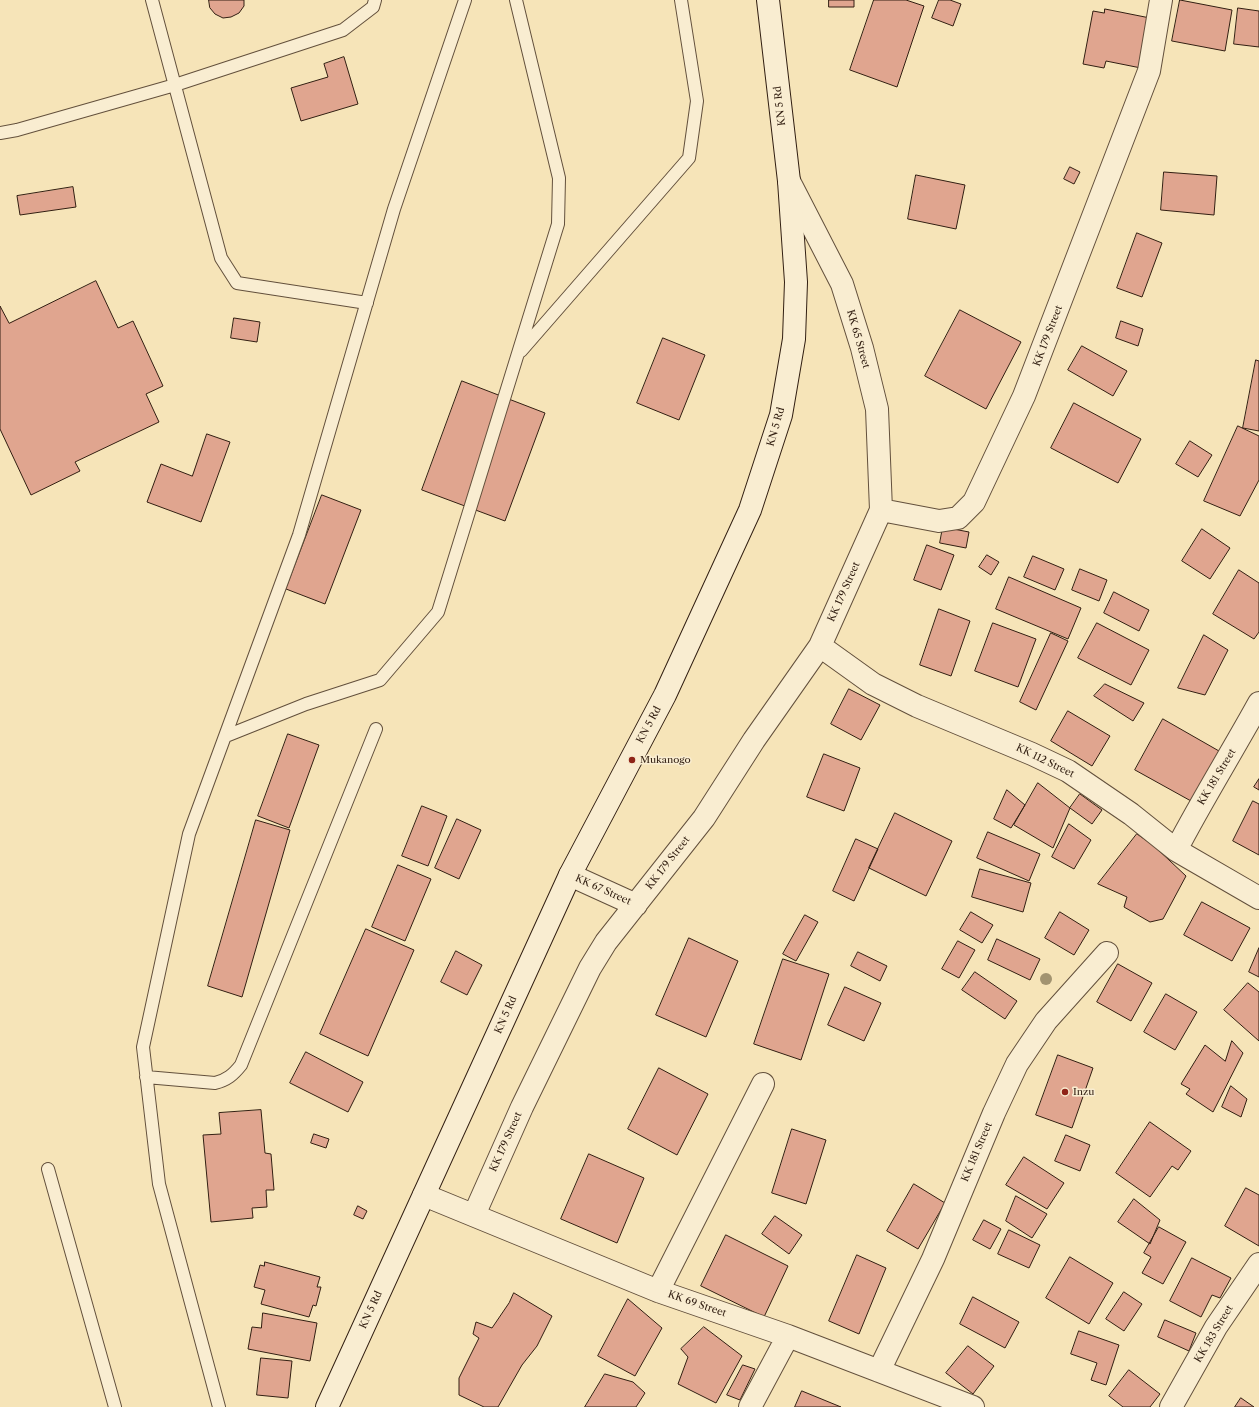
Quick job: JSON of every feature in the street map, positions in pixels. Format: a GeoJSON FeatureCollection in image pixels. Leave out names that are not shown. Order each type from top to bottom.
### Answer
{"type":"FeatureCollection","features":[{"type":"Feature","properties":{"kind":"street","name":"KN 5 Rd"},"geometry":{"type":"LineString","coordinates":[[327,1407],[570,875],[665,695],[750,510],[781,415],[794,339],[796,282],[789,181],[768,0]]}},
{"type":"Feature","properties":{"kind":"street","name":"KK 179 Street"},"geometry":{"type":"LineString","coordinates":[[474,1215],[522,1107],[590,968],[606,942],[704,818],[754,740],[820,646],[881,510],[939,521],[958,518],[974,502],[1024,396],[1149,71],[1161,0]]}},
{"type":"Feature","properties":{"kind":"street","name":"KK 65 Street"},"geometry":{"type":"LineString","coordinates":[[789,181],[842,284],[862,348],[877,409],[881,510]]}},
{"type":"Feature","properties":{"kind":"street","name":"KK 112 Street"},"geometry":{"type":"LineString","coordinates":[[820,646],[873,684],[917,706],[1025,751],[1068,771],[1130,814],[1176,850],[1259,898]]}},
{"type":"Feature","properties":{"kind":"street","name":"KK 181 Street"},"geometry":{"type":"LineString","coordinates":[[1176,850],[1201,802],[1259,703]]}},
{"type":"Feature","properties":{"kind":"street","name":"KK 67 Street"},"geometry":{"type":"LineString","coordinates":[[570,875],[636,905]]}},
{"type":"Feature","properties":{"kind":"street","name":"KK 181 Street"},"geometry":{"type":"LineString","coordinates":[[879,1371],[933,1259],[994,1113],[1017,1064],[1046,1021],[1107,953]]}},
{"type":"Feature","properties":{"kind":"street"},"geometry":{"type":"LineString","coordinates":[[658,1291],[763,1084]]}},
{"type":"Feature","properties":{"kind":"street","name":"KK 69 Street"},"geometry":{"type":"LineString","coordinates":[[424,1195],[658,1291],[788,1336],[973,1407]]}},
{"type":"Feature","properties":{"kind":"street","name":"KK 183 Street"},"geometry":{"type":"LineString","coordinates":[[1171,1407],[1216,1328],[1259,1264]]}},
{"type":"Feature","properties":{"kind":"street"},"geometry":{"type":"LineString","coordinates":[[750,1407],[788,1336]]}},
{"type":"Feature","properties":{"kind":"lane"},"geometry":{"type":"LineString","coordinates":[[152,0],[221,258],[237,283],[367,303]]}},
{"type":"Feature","properties":{"kind":"lane"},"geometry":{"type":"LineString","coordinates":[[0,133],[17,130],[175,85],[343,30],[373,7],[375,0]]}},
{"type":"Feature","properties":{"kind":"lane"},"geometry":{"type":"LineString","coordinates":[[219,1407],[159,1184],[143,1047],[189,834],[299,535],[394,208],[465,0]]}},
{"type":"Feature","properties":{"kind":"lane"},"geometry":{"type":"LineString","coordinates":[[226,736],[306,704],[380,680],[438,612],[558,224],[559,178],[516,0]]}},
{"type":"Feature","properties":{"kind":"lane"},"geometry":{"type":"LineString","coordinates":[[517,355],[689,158],[698,101],[681,0]]}},
{"type":"Feature","properties":{"kind":"lane"},"geometry":{"type":"LineString","coordinates":[[146,1077],[215,1083],[225,1080],[233,1075],[241,1065],[376,729]]}},
{"type":"Feature","properties":{"kind":"lane"},"geometry":{"type":"LineString","coordinates":[[48,1169],[114,1407]]}},
{"type":"Feature","properties":{"kind":"building"},"geometry":{"type":"Polygon","coordinates":[[[209,0],[244,0],[244,6],[239,13],[231,17],[223,18],[215,14],[210,8],[209,0]]]}},
{"type":"Feature","properties":{"kind":"building"},"geometry":{"type":"Polygon","coordinates":[[[829,0],[854,0],[854,7],[829,7],[829,0]]]}},
{"type":"Feature","properties":{"kind":"building"},"geometry":{"type":"Polygon","coordinates":[[[874,0],[906,0],[924,6],[897,87],[850,70],[874,0]]]}},
{"type":"Feature","properties":{"kind":"building"},"geometry":{"type":"Polygon","coordinates":[[[939,0],[950,0],[961,4],[953,26],[932,18],[939,0]]]}},
{"type":"Feature","properties":{"kind":"building"},"geometry":{"type":"Polygon","coordinates":[[[1180,0],[1232,10],[1225,51],[1172,41],[1180,0]]]}},
{"type":"Feature","properties":{"kind":"building"},"geometry":{"type":"Polygon","coordinates":[[[1238,8],[1259,11],[1259,47],[1234,44],[1238,8]]]}},
{"type":"Feature","properties":{"kind":"building"},"geometry":{"type":"Polygon","coordinates":[[[1105,9],[1150,18],[1141,68],[1106,61],[1104,68],[1083,64],[1093,11],[1104,13],[1105,9]]]}},
{"type":"Feature","properties":{"kind":"building"},"geometry":{"type":"Polygon","coordinates":[[[344,57],[358,104],[301,121],[291,88],[328,77],[324,64],[344,57]]]}},
{"type":"Feature","properties":{"kind":"building"},"geometry":{"type":"Polygon","coordinates":[[[1070,167],[1080,172],[1074,184],[1064,179],[1070,167]]]}},
{"type":"Feature","properties":{"kind":"building"},"geometry":{"type":"Polygon","coordinates":[[[1164,172],[1217,176],[1214,215],[1161,210],[1164,172]]]}},
{"type":"Feature","properties":{"kind":"building"},"geometry":{"type":"Polygon","coordinates":[[[916,175],[965,185],[956,229],[908,219],[916,175]]]}},
{"type":"Feature","properties":{"kind":"building"},"geometry":{"type":"Polygon","coordinates":[[[73,187],[76,207],[20,215],[17,196],[73,187]]]}},
{"type":"Feature","properties":{"kind":"building"},"geometry":{"type":"Polygon","coordinates":[[[1137,233],[1162,243],[1142,297],[1117,288],[1137,233]]]}},
{"type":"Feature","properties":{"kind":"building"},"geometry":{"type":"Polygon","coordinates":[[[96,281],[118,328],[133,321],[163,386],[146,394],[159,422],[75,462],[80,471],[31,495],[0,429],[0,306],[9,323],[96,281]]]}},
{"type":"Feature","properties":{"kind":"building"},"geometry":{"type":"Polygon","coordinates":[[[960,310],[1021,342],[986,409],[925,376],[960,310]]]}},
{"type":"Feature","properties":{"kind":"building"},"geometry":{"type":"Polygon","coordinates":[[[234,318],[260,322],[257,342],[231,338],[234,318]]]}},
{"type":"Feature","properties":{"kind":"building"},"geometry":{"type":"Polygon","coordinates":[[[1121,321],[1143,329],[1138,346],[1116,338],[1121,321]]]}},
{"type":"Feature","properties":{"kind":"building"},"geometry":{"type":"Polygon","coordinates":[[[663,338],[705,355],[679,420],[637,403],[663,338]]]}},
{"type":"Feature","properties":{"kind":"building"},"geometry":{"type":"Polygon","coordinates":[[[1082,346],[1127,371],[1113,396],[1068,370],[1082,346]]]}},
{"type":"Feature","properties":{"kind":"building"},"geometry":{"type":"Polygon","coordinates":[[[1256,360],[1259,361],[1259,431],[1243,428],[1256,360]]]}},
{"type":"Feature","properties":{"kind":"building"},"geometry":{"type":"Polygon","coordinates":[[[462,381],[545,413],[505,521],[422,490],[462,381]]]}},
{"type":"Feature","properties":{"kind":"building"},"geometry":{"type":"Polygon","coordinates":[[[1074,403],[1141,439],[1118,483],[1051,448],[1074,403]]]}},
{"type":"Feature","properties":{"kind":"building"},"geometry":{"type":"Polygon","coordinates":[[[1238,426],[1259,436],[1259,480],[1240,516],[1204,501],[1238,426]]]}},
{"type":"Feature","properties":{"kind":"building"},"geometry":{"type":"Polygon","coordinates":[[[207,434],[230,442],[201,522],[147,502],[161,464],[192,476],[207,434]]]}},
{"type":"Feature","properties":{"kind":"building"},"geometry":{"type":"Polygon","coordinates":[[[1190,441],[1212,455],[1198,477],[1176,464],[1190,441]]]}},
{"type":"Feature","properties":{"kind":"building"},"geometry":{"type":"Polygon","coordinates":[[[322,495],[361,510],[325,604],[286,589],[322,495]]]}},
{"type":"Feature","properties":{"kind":"building"},"geometry":{"type":"Polygon","coordinates":[[[943,527],[969,532],[966,548],[940,543],[943,527]]]}},
{"type":"Feature","properties":{"kind":"building"},"geometry":{"type":"Polygon","coordinates":[[[1202,529],[1230,548],[1210,579],[1182,561],[1202,529]]]}},
{"type":"Feature","properties":{"kind":"building"},"geometry":{"type":"Polygon","coordinates":[[[927,545],[954,555],[941,590],[914,580],[927,545]]]}},
{"type":"Feature","properties":{"kind":"building"},"geometry":{"type":"Polygon","coordinates":[[[987,555],[999,562],[991,575],[979,567],[987,555]]]}},
{"type":"Feature","properties":{"kind":"building"},"geometry":{"type":"Polygon","coordinates":[[[1033,556],[1064,569],[1055,590],[1024,577],[1033,556]]]}},
{"type":"Feature","properties":{"kind":"building"},"geometry":{"type":"Polygon","coordinates":[[[1080,569],[1107,580],[1099,601],[1072,590],[1080,569]]]}},
{"type":"Feature","properties":{"kind":"building"},"geometry":{"type":"Polygon","coordinates":[[[1239,570],[1259,583],[1259,632],[1254,639],[1213,614],[1239,570]]]}},
{"type":"Feature","properties":{"kind":"building"},"geometry":{"type":"Polygon","coordinates":[[[1009,577],[1081,608],[1068,639],[996,609],[1009,577]]]}},
{"type":"Feature","properties":{"kind":"building"},"geometry":{"type":"Polygon","coordinates":[[[1114,592],[1149,610],[1139,631],[1104,613],[1114,592]]]}},
{"type":"Feature","properties":{"kind":"building"},"geometry":{"type":"Polygon","coordinates":[[[939,609],[970,621],[951,676],[920,665],[939,609]]]}},
{"type":"Feature","properties":{"kind":"building"},"geometry":{"type":"Polygon","coordinates":[[[993,623],[1036,639],[1018,687],[975,671],[993,623]]]}},
{"type":"Feature","properties":{"kind":"building"},"geometry":{"type":"Polygon","coordinates":[[[1097,623],[1149,650],[1131,685],[1078,658],[1097,623]]]}},
{"type":"Feature","properties":{"kind":"building"},"geometry":{"type":"Polygon","coordinates":[[[1051,633],[1068,641],[1036,710],[1020,702],[1051,633]]]}},
{"type":"Feature","properties":{"kind":"building"},"geometry":{"type":"Polygon","coordinates":[[[1204,635],[1228,650],[1205,695],[1178,688],[1204,635]]]}},
{"type":"Feature","properties":{"kind":"building"},"geometry":{"type":"Polygon","coordinates":[[[1105,684],[1144,703],[1133,721],[1094,696],[1105,684]]]}},
{"type":"Feature","properties":{"kind":"building"},"geometry":{"type":"Polygon","coordinates":[[[849,689],[880,705],[861,740],[831,724],[849,689]]]}},
{"type":"Feature","properties":{"kind":"building"},"geometry":{"type":"Polygon","coordinates":[[[1068,711],[1110,736],[1092,766],[1051,741],[1068,711]]]}},
{"type":"Feature","properties":{"kind":"building"},"geometry":{"type":"Polygon","coordinates":[[[1163,719],[1219,751],[1191,801],[1135,770],[1163,719]]]}},
{"type":"Feature","properties":{"kind":"building"},"geometry":{"type":"Polygon","coordinates":[[[288,734],[319,745],[289,828],[258,816],[288,734]]]}},
{"type":"Feature","properties":{"kind":"building"},"geometry":{"type":"Polygon","coordinates":[[[824,754],[860,768],[844,811],[807,797],[824,754]]]}},
{"type":"Feature","properties":{"kind":"building"},"geometry":{"type":"Polygon","coordinates":[[[1259,779],[1259,790],[1254,787],[1259,779]]]}},
{"type":"Feature","properties":{"kind":"building"},"geometry":{"type":"Polygon","coordinates":[[[1038,783],[1070,808],[1053,848],[1014,825],[1038,783]]]}},
{"type":"Feature","properties":{"kind":"building"},"geometry":{"type":"Polygon","coordinates":[[[1007,790],[1025,805],[1011,828],[994,819],[1007,790]]]}},
{"type":"Feature","properties":{"kind":"building"},"geometry":{"type":"Polygon","coordinates":[[[1080,794],[1102,810],[1092,824],[1070,808],[1080,794]]]}},
{"type":"Feature","properties":{"kind":"building"},"geometry":{"type":"Polygon","coordinates":[[[1253,801],[1259,804],[1259,855],[1233,841],[1253,801]]]}},
{"type":"Feature","properties":{"kind":"building"},"geometry":{"type":"Polygon","coordinates":[[[422,806],[447,816],[428,866],[402,856],[422,806]]]}},
{"type":"Feature","properties":{"kind":"building"},"geometry":{"type":"Polygon","coordinates":[[[895,813],[952,841],[926,896],[869,868],[895,813]]]}},
{"type":"Feature","properties":{"kind":"building"},"geometry":{"type":"Polygon","coordinates":[[[457,819],[481,830],[459,879],[435,868],[457,819]]]}},
{"type":"Feature","properties":{"kind":"building"},"geometry":{"type":"Polygon","coordinates":[[[256,820],[290,830],[242,997],[208,986],[256,820]]]}},
{"type":"Feature","properties":{"kind":"building"},"geometry":{"type":"Polygon","coordinates":[[[1069,824],[1091,840],[1074,869],[1052,857],[1069,824]]]}},
{"type":"Feature","properties":{"kind":"building"},"geometry":{"type":"Polygon","coordinates":[[[988,832],[1040,854],[1029,881],[977,858],[988,832]]]}},
{"type":"Feature","properties":{"kind":"building"},"geometry":{"type":"Polygon","coordinates":[[[1137,834],[1153,845],[1186,876],[1163,919],[1150,922],[1124,907],[1127,897],[1098,884],[1137,834]]]}},
{"type":"Feature","properties":{"kind":"building"},"geometry":{"type":"Polygon","coordinates":[[[856,839],[878,849],[854,901],[833,891],[856,839]]]}},
{"type":"Feature","properties":{"kind":"building"},"geometry":{"type":"Polygon","coordinates":[[[398,865],[431,879],[405,941],[372,927],[398,865]]]}},
{"type":"Feature","properties":{"kind":"building"},"geometry":{"type":"Polygon","coordinates":[[[980,869],[1031,883],[1023,912],[972,897],[980,869]]]}},
{"type":"Feature","properties":{"kind":"building"},"geometry":{"type":"Polygon","coordinates":[[[1202,902],[1250,928],[1232,961],[1184,935],[1202,902]]]}},
{"type":"Feature","properties":{"kind":"building"},"geometry":{"type":"Polygon","coordinates":[[[971,912],[993,925],[982,943],[960,930],[971,912]]]}},
{"type":"Feature","properties":{"kind":"building"},"geometry":{"type":"Polygon","coordinates":[[[1060,912],[1089,930],[1074,955],[1045,938],[1060,912]]]}},
{"type":"Feature","properties":{"kind":"building"},"geometry":{"type":"Polygon","coordinates":[[[805,915],[818,922],[796,961],[783,954],[805,915]]]}},
{"type":"Feature","properties":{"kind":"building"},"geometry":{"type":"Polygon","coordinates":[[[366,929],[414,950],[368,1056],[320,1034],[366,929]]]}},
{"type":"Feature","properties":{"kind":"building"},"geometry":{"type":"Polygon","coordinates":[[[689,938],[738,961],[706,1037],[656,1015],[689,938]]]}},
{"type":"Feature","properties":{"kind":"building"},"geometry":{"type":"Polygon","coordinates":[[[997,939],[1040,959],[1030,980],[988,960],[997,939]]]}},
{"type":"Feature","properties":{"kind":"building"},"geometry":{"type":"Polygon","coordinates":[[[958,941],[975,950],[959,978],[942,969],[958,941]]]}},
{"type":"Feature","properties":{"kind":"building"},"geometry":{"type":"Polygon","coordinates":[[[1259,948],[1259,977],[1249,972],[1259,948]]]}},
{"type":"Feature","properties":{"kind":"building"},"geometry":{"type":"Polygon","coordinates":[[[456,951],[482,965],[467,995],[441,982],[456,951]]]}},
{"type":"Feature","properties":{"kind":"building"},"geometry":{"type":"Polygon","coordinates":[[[858,952],[887,966],[880,981],[851,966],[858,952]]]}},
{"type":"Feature","properties":{"kind":"building"},"geometry":{"type":"Polygon","coordinates":[[[783,959],[829,974],[801,1060],[754,1044],[783,959]]]}},
{"type":"Feature","properties":{"kind":"building"},"geometry":{"type":"Polygon","coordinates":[[[1118,964],[1152,983],[1131,1021],[1097,1002],[1118,964]]]}},
{"type":"Feature","properties":{"kind":"building"},"geometry":{"type":"Polygon","coordinates":[[[975,972],[1017,1001],[1005,1019],[962,990],[975,972]]]}},
{"type":"Feature","properties":{"kind":"building"},"geometry":{"type":"Polygon","coordinates":[[[1248,983],[1259,992],[1259,1041],[1224,1010],[1248,983]]]}},
{"type":"Feature","properties":{"kind":"building"},"geometry":{"type":"Polygon","coordinates":[[[845,987],[881,1003],[864,1041],[828,1025],[845,987]]]}},
{"type":"Feature","properties":{"kind":"building"},"geometry":{"type":"Polygon","coordinates":[[[1166,994],[1197,1012],[1175,1050],[1144,1032],[1166,994]]]}},
{"type":"Feature","properties":{"kind":"building"},"geometry":{"type":"Polygon","coordinates":[[[1232,1041],[1243,1053],[1213,1112],[1186,1094],[1190,1089],[1181,1084],[1205,1045],[1225,1061],[1232,1041]]]}},
{"type":"Feature","properties":{"kind":"building"},"geometry":{"type":"Polygon","coordinates":[[[306,1052],[363,1082],[348,1112],[290,1083],[306,1052]]]}},
{"type":"Feature","properties":{"kind":"building","name":"Inzu"},"geometry":{"type":"Polygon","coordinates":[[[1058,1055],[1093,1068],[1072,1128],[1036,1115],[1058,1055]]]}},
{"type":"Feature","properties":{"kind":"building"},"geometry":{"type":"Polygon","coordinates":[[[659,1068],[708,1094],[677,1155],[628,1129],[659,1068]]]}},
{"type":"Feature","properties":{"kind":"building"},"geometry":{"type":"Polygon","coordinates":[[[1231,1086],[1247,1099],[1241,1117],[1222,1107],[1231,1086]]]}},
{"type":"Feature","properties":{"kind":"building"},"geometry":{"type":"Polygon","coordinates":[[[261,1110],[265,1153],[271,1154],[274,1190],[266,1190],[267,1207],[252,1208],[253,1218],[211,1222],[203,1135],[221,1134],[219,1113],[261,1110]]]}},
{"type":"Feature","properties":{"kind":"building"},"geometry":{"type":"Polygon","coordinates":[[[1150,1122],[1191,1151],[1178,1170],[1172,1166],[1150,1197],[1116,1173],[1150,1122]]]}},
{"type":"Feature","properties":{"kind":"building"},"geometry":{"type":"Polygon","coordinates":[[[792,1129],[826,1140],[806,1204],[772,1193],[792,1129]]]}},
{"type":"Feature","properties":{"kind":"building"},"geometry":{"type":"Polygon","coordinates":[[[314,1134],[329,1139],[326,1148],[311,1143],[314,1134]]]}},
{"type":"Feature","properties":{"kind":"building"},"geometry":{"type":"Polygon","coordinates":[[[1066,1135],[1090,1145],[1080,1171],[1055,1161],[1066,1135]]]}},
{"type":"Feature","properties":{"kind":"building"},"geometry":{"type":"Polygon","coordinates":[[[589,1154],[644,1178],[617,1243],[561,1219],[589,1154]]]}},
{"type":"Feature","properties":{"kind":"building"},"geometry":{"type":"Polygon","coordinates":[[[1024,1157],[1064,1183],[1047,1209],[1006,1185],[1024,1157]]]}},
{"type":"Feature","properties":{"kind":"building"},"geometry":{"type":"Polygon","coordinates":[[[914,1184],[945,1203],[918,1249],[887,1231],[914,1184]]]}},
{"type":"Feature","properties":{"kind":"building"},"geometry":{"type":"Polygon","coordinates":[[[1246,1188],[1259,1195],[1259,1246],[1225,1226],[1246,1188]]]}},
{"type":"Feature","properties":{"kind":"building"},"geometry":{"type":"Polygon","coordinates":[[[1016,1196],[1047,1214],[1032,1238],[1006,1221],[1016,1196]]]}},
{"type":"Feature","properties":{"kind":"building"},"geometry":{"type":"Polygon","coordinates":[[[1134,1199],[1160,1220],[1150,1244],[1118,1222],[1134,1199]]]}},
{"type":"Feature","properties":{"kind":"building"},"geometry":{"type":"Polygon","coordinates":[[[358,1206],[367,1211],[363,1219],[354,1215],[358,1206]]]}},
{"type":"Feature","properties":{"kind":"building"},"geometry":{"type":"Polygon","coordinates":[[[775,1216],[802,1235],[789,1254],[762,1234],[775,1216]]]}},
{"type":"Feature","properties":{"kind":"building"},"geometry":{"type":"Polygon","coordinates":[[[984,1220],[1001,1229],[990,1249],[973,1240],[984,1220]]]}},
{"type":"Feature","properties":{"kind":"building"},"geometry":{"type":"Polygon","coordinates":[[[1159,1227],[1186,1242],[1163,1284],[1142,1273],[1151,1257],[1144,1253],[1159,1227]]]}},
{"type":"Feature","properties":{"kind":"building"},"geometry":{"type":"Polygon","coordinates":[[[1009,1230],[1040,1245],[1029,1268],[998,1254],[1009,1230]]]}},
{"type":"Feature","properties":{"kind":"building"},"geometry":{"type":"Polygon","coordinates":[[[726,1235],[788,1266],[764,1317],[701,1286],[726,1235]]]}},
{"type":"Feature","properties":{"kind":"building"},"geometry":{"type":"Polygon","coordinates":[[[857,1255],[886,1268],[859,1334],[829,1321],[857,1255]]]}},
{"type":"Feature","properties":{"kind":"building"},"geometry":{"type":"Polygon","coordinates":[[[1070,1257],[1113,1283],[1089,1324],[1046,1298],[1070,1257]]]}},
{"type":"Feature","properties":{"kind":"building"},"geometry":{"type":"Polygon","coordinates":[[[1192,1258],[1231,1278],[1220,1298],[1212,1295],[1201,1317],[1170,1301],[1192,1258]]]}},
{"type":"Feature","properties":{"kind":"building"},"geometry":{"type":"Polygon","coordinates":[[[265,1262],[320,1277],[317,1287],[321,1287],[316,1306],[313,1305],[309,1317],[261,1304],[265,1290],[254,1287],[260,1265],[264,1266],[265,1262]]]}},
{"type":"Feature","properties":{"kind":"building"},"geometry":{"type":"Polygon","coordinates":[[[1124,1292],[1142,1304],[1124,1331],[1106,1319],[1124,1292]]]}},
{"type":"Feature","properties":{"kind":"building"},"geometry":{"type":"Polygon","coordinates":[[[514,1293],[552,1316],[537,1346],[522,1365],[498,1407],[484,1407],[459,1395],[459,1378],[479,1338],[473,1334],[476,1322],[492,1328],[514,1293]]]}},
{"type":"Feature","properties":{"kind":"building"},"geometry":{"type":"Polygon","coordinates":[[[973,1297],[1019,1322],[1005,1348],[960,1324],[973,1297]]]}},
{"type":"Feature","properties":{"kind":"building"},"geometry":{"type":"Polygon","coordinates":[[[628,1299],[662,1328],[635,1376],[598,1356],[628,1299]]]}},
{"type":"Feature","properties":{"kind":"building"},"geometry":{"type":"Polygon","coordinates":[[[263,1313],[317,1323],[310,1361],[248,1349],[252,1327],[261,1328],[263,1313]]]}},
{"type":"Feature","properties":{"kind":"building"},"geometry":{"type":"Polygon","coordinates":[[[1165,1320],[1196,1333],[1189,1351],[1158,1337],[1165,1320]]]}},
{"type":"Feature","properties":{"kind":"building"},"geometry":{"type":"Polygon","coordinates":[[[704,1327],[742,1356],[716,1403],[678,1384],[688,1357],[681,1349],[704,1327]]]}},
{"type":"Feature","properties":{"kind":"building"},"geometry":{"type":"Polygon","coordinates":[[[1079,1331],[1119,1345],[1106,1385],[1091,1380],[1097,1363],[1071,1354],[1079,1331]]]}},
{"type":"Feature","properties":{"kind":"building"},"geometry":{"type":"Polygon","coordinates":[[[968,1346],[994,1366],[973,1394],[946,1373],[968,1346]]]}},
{"type":"Feature","properties":{"kind":"building"},"geometry":{"type":"Polygon","coordinates":[[[261,1358],[292,1361],[288,1398],[257,1395],[261,1358]]]}},
{"type":"Feature","properties":{"kind":"building"},"geometry":{"type":"Polygon","coordinates":[[[743,1365],[755,1369],[740,1400],[727,1395],[743,1365]]]}},
{"type":"Feature","properties":{"kind":"building"},"geometry":{"type":"Polygon","coordinates":[[[1129,1370],[1160,1394],[1150,1407],[1123,1407],[1109,1396],[1129,1370]]]}},
{"type":"Feature","properties":{"kind":"building"},"geometry":{"type":"Polygon","coordinates":[[[605,1374],[633,1382],[645,1393],[636,1407],[585,1407],[605,1374]]]}},
{"type":"Feature","properties":{"kind":"building"},"geometry":{"type":"Polygon","coordinates":[[[802,1391],[841,1407],[795,1407],[802,1391]]]}},
{"type":"Feature","properties":{"kind":"building"},"geometry":{"type":"Polygon","coordinates":[[[1241,1398],[1254,1407],[1235,1407],[1241,1398]]]}},
{"type":"Feature","properties":{"kind":"place","name":"Mukanogo"},"geometry":{"type":"Point","coordinates":[632,760]}},
{"type":"Feature","properties":{"kind":"place","name":"Inzu"},"geometry":{"type":"Point","coordinates":[1065,1092]}}]}
